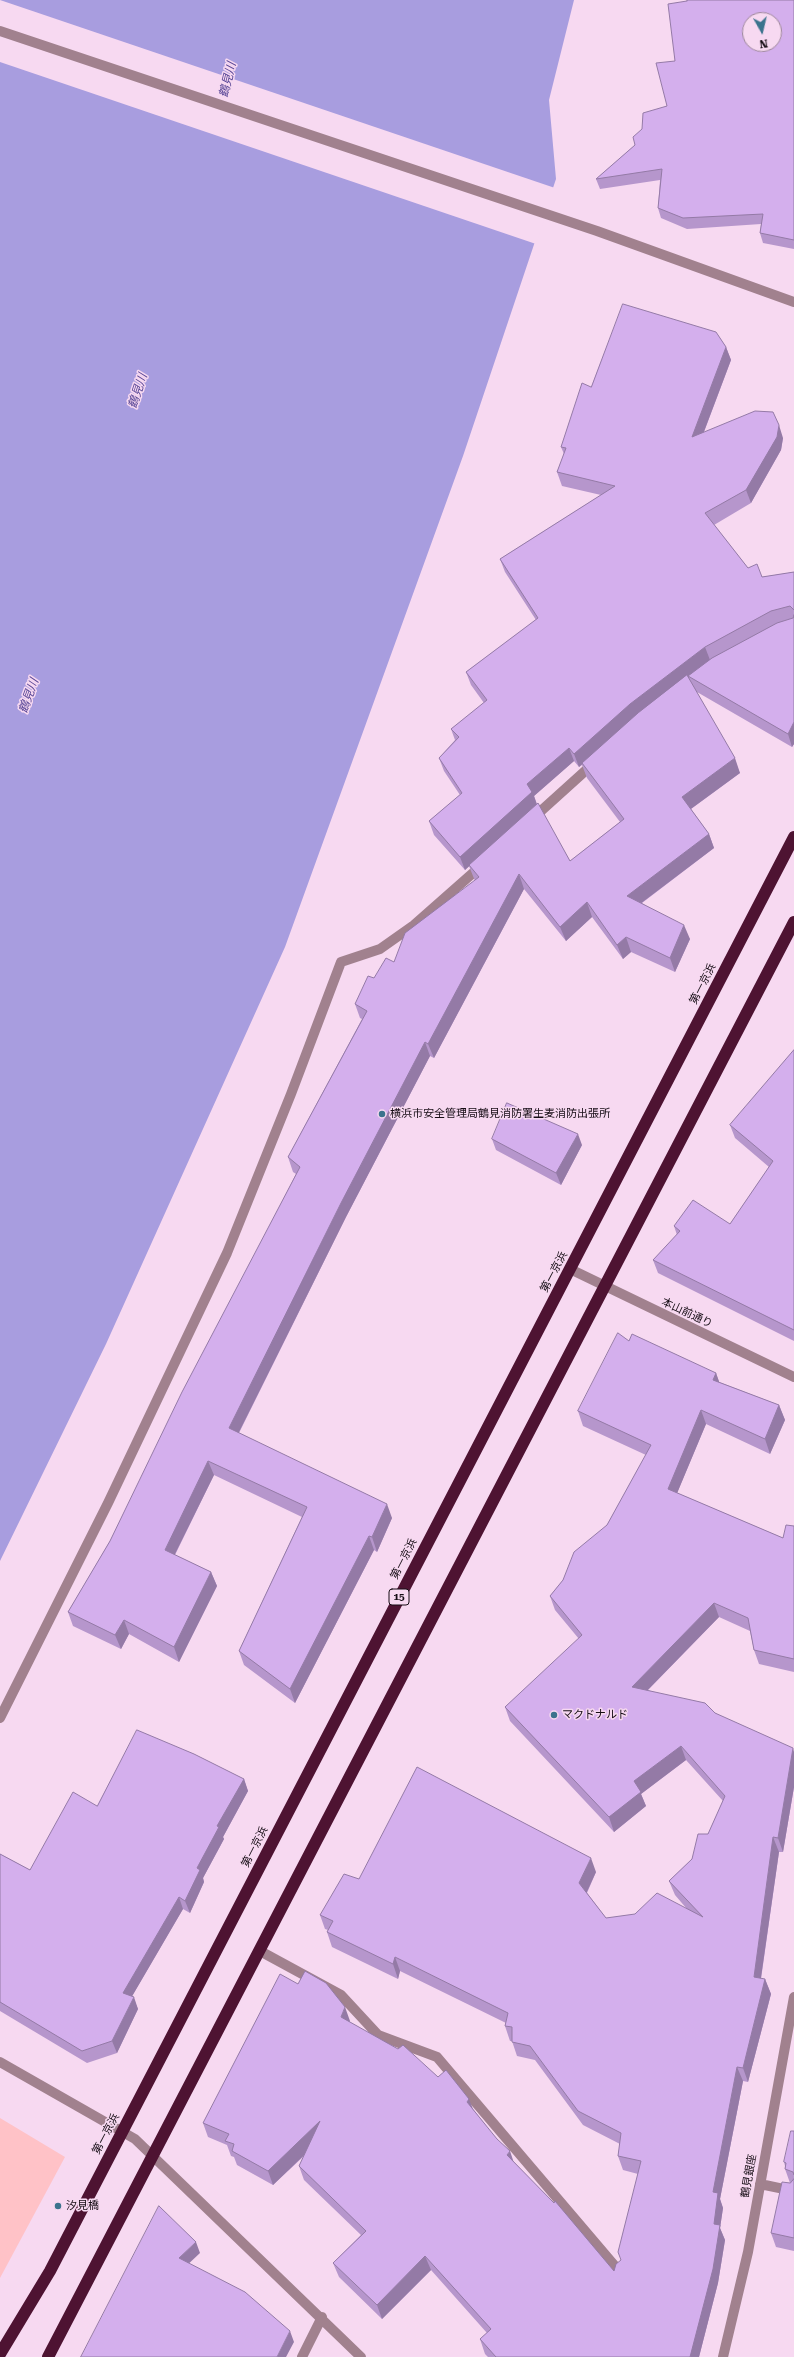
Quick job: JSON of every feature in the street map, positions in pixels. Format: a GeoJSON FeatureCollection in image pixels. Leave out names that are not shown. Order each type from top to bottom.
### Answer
{"type":"FeatureCollection","features":[{"type":"Feature","properties":{"kind":"highway","name":"第一京浜"},"geometry":{"type":"LineString","coordinates":[[0,2354],[50,2271],[794,837]]}},
{"type":"Feature","properties":{"kind":"highway"},"geometry":{"type":"LineString","coordinates":[[48,2357],[260,1952],[794,922]]}},
{"type":"Feature","properties":{"kind":"street"},"geometry":{"type":"LineString","coordinates":[[0,31],[585,228],[794,302]]}},
{"type":"Feature","properties":{"kind":"street"},"geometry":{"type":"LineString","coordinates":[[527,824],[604,754]]}},
{"type":"Feature","properties":{"kind":"street"},"geometry":{"type":"LineString","coordinates":[[0,1718],[108,1503],[227,1254],[292,1094],[341,962],[380,949],[414,925],[492,856]]}},
{"type":"Feature","properties":{"kind":"street","name":"本山前通り"},"geometry":{"type":"LineString","coordinates":[[570,1269],[604,1287],[794,1376]]}},
{"type":"Feature","properties":{"kind":"street"},"geometry":{"type":"LineString","coordinates":[[260,1952],[341,1995],[378,2034],[437,2057],[620,2272]]}},
{"type":"Feature","properties":{"kind":"street","name":"鶴見銀座"},"geometry":{"type":"LineString","coordinates":[[722,2357],[748,2252],[794,1997]]}},
{"type":"Feature","properties":{"kind":"street"},"geometry":{"type":"LineString","coordinates":[[0,2062],[122,2131],[154,2155],[322,2317],[361,2357]]}},
{"type":"Feature","properties":{"kind":"street"},"geometry":{"type":"LineString","coordinates":[[760,2184],[794,2191]]}},
{"type":"Feature","properties":{"kind":"street"},"geometry":{"type":"LineString","coordinates":[[302,2357],[322,2317]]}},
{"type":"Feature","properties":{"kind":"shaded area"},"geometry":{"type":"Polygon","coordinates":[[[0,2118],[65,2157],[0,2278],[0,2118]]]}},
{"type":"Feature","properties":{"kind":"water","name":"鶴見川"},"geometry":{"type":"Polygon","coordinates":[[[0,0],[574,0],[549,100],[556,179],[463,456],[285,947],[106,1344],[0,1561],[0,0]]]}},
{"type":"Feature","properties":{"kind":"pier"},"geometry":{"type":"Polygon","coordinates":[[[0,0],[555,188],[536,244],[0,62],[0,0]]]}},
{"type":"Feature","properties":{"kind":"building"},"geometry":{"type":"Polygon","coordinates":[[[687,0],[794,0],[794,240],[760,233],[763,214],[683,218],[658,208],[662,169],[596,179],[635,145],[633,137],[642,129],[643,113],[667,106],[656,63],[675,61],[668,4],[687,0]]]}},
{"type":"Feature","properties":{"kind":"building"},"geometry":{"type":"Polygon","coordinates":[[[623,304],[716,332],[726,347],[692,437],[755,411],[773,412],[779,425],[777,437],[746,490],[705,513],[748,568],[757,564],[762,577],[794,572],[794,610],[790,606],[771,611],[705,647],[630,704],[574,754],[569,748],[527,784],[532,792],[460,857],[429,821],[462,793],[439,758],[459,737],[451,729],[487,700],[466,672],[538,618],[500,559],[615,486],[557,472],[566,448],[561,447],[582,383],[591,387],[623,304]]]}},
{"type":"Feature","properties":{"kind":"building"},"geometry":{"type":"Polygon","coordinates":[[[794,615],[794,722],[788,734],[688,676],[712,658],[777,623],[793,618],[794,615]]]}},
{"type":"Feature","properties":{"kind":"building"},"geometry":{"type":"Polygon","coordinates":[[[687,675],[735,758],[682,797],[709,834],[627,896],[684,925],[670,958],[626,937],[617,945],[587,902],[560,927],[519,874],[428,1044],[425,1042],[341,1203],[229,1428],[387,1504],[372,1537],[369,1536],[290,1689],[239,1651],[307,1507],[208,1461],[165,1550],[211,1572],[174,1647],[124,1620],[115,1635],[68,1612],[110,1541],[182,1392],[300,1167],[288,1157],[367,1011],[355,1004],[368,976],[374,978],[386,958],[394,962],[405,933],[479,877],[469,865],[538,803],[570,861],[624,819],[582,763],[638,713],[687,675]]]}},
{"type":"Feature","properties":{"kind":"building"},"geometry":{"type":"Polygon","coordinates":[[[794,1050],[794,1330],[653,1260],[680,1231],[674,1226],[693,1200],[730,1224],[773,1161],[730,1125],[794,1050]]]}},
{"type":"Feature","properties":{"kind":"building"},"geometry":{"type":"Polygon","coordinates":[[[507,1103],[578,1134],[556,1173],[492,1139],[507,1103]]]}},
{"type":"Feature","properties":{"kind":"building"},"geometry":{"type":"Polygon","coordinates":[[[618,1333],[629,1341],[632,1334],[716,1373],[713,1380],[779,1405],[765,1439],[701,1410],[668,1489],[783,1538],[786,1525],[794,1526],[794,1659],[754,1650],[748,1618],[714,1603],[632,1687],[705,1703],[715,1713],[793,1748],[778,1838],[773,1837],[754,1977],[765,1979],[743,2068],[737,2067],[713,2192],[718,2193],[714,2224],[720,2225],[713,2269],[690,2357],[496,2357],[480,2339],[491,2329],[425,2256],[377,2305],[333,2263],[366,2231],[299,2166],[320,2121],[268,2171],[232,2151],[234,2144],[225,2141],[229,2134],[203,2123],[280,1974],[298,1984],[305,1971],[326,1983],[345,2007],[341,2017],[398,2049],[403,2045],[438,2077],[446,2070],[469,2099],[467,2102],[497,2139],[510,2151],[507,2155],[554,2203],[555,2201],[614,2271],[616,2264],[621,2260],[618,2252],[641,2161],[618,2156],[621,2133],[578,2111],[530,2046],[512,2042],[512,2027],[505,2026],[508,2013],[395,1957],[393,1964],[327,1932],[333,1921],[320,1915],[344,1874],[359,1879],[417,1767],[591,1858],[579,1883],[606,1918],[635,1914],[657,1893],[703,1917],[669,1881],[692,1859],[698,1834],[708,1834],[725,1796],[681,1746],[634,1781],[641,1792],[609,1817],[505,1707],[582,1635],[550,1596],[563,1580],[574,1552],[607,1525],[651,1445],[578,1411],[618,1333]]]}},
{"type":"Feature","properties":{"kind":"building"},"geometry":{"type":"Polygon","coordinates":[[[137,1730],[194,1754],[244,1779],[217,1826],[219,1827],[197,1868],[200,1870],[185,1901],[179,1897],[123,1993],[134,1997],[112,2041],[82,2051],[0,2002],[0,1854],[30,1870],[73,1792],[97,1806],[137,1730]]]}},
{"type":"Feature","properties":{"kind":"building"},"geometry":{"type":"Polygon","coordinates":[[[791,2131],[794,2131],[794,2175],[793,2172],[785,2169],[786,2163],[784,2162],[791,2131]]]}},
{"type":"Feature","properties":{"kind":"building"},"geometry":{"type":"Polygon","coordinates":[[[794,2179],[794,2238],[771,2233],[782,2182],[790,2183],[794,2179]]]}},
{"type":"Feature","properties":{"kind":"building"},"geometry":{"type":"Polygon","coordinates":[[[159,2206],[196,2242],[179,2258],[245,2292],[290,2331],[277,2357],[81,2357],[159,2206]]]}},
{"type":"Feature","properties":{"kind":"place","name":"横浜市安全管理局鶴見消防署生麦消防出張所"},"geometry":{"type":"Point","coordinates":[382,1114]}},
{"type":"Feature","properties":{"kind":"place","name":"マクドナルド"},"geometry":{"type":"Point","coordinates":[554,1715]}},
{"type":"Feature","properties":{"kind":"place","name":"汐見橋"},"geometry":{"type":"Point","coordinates":[58,2206]}}]}
